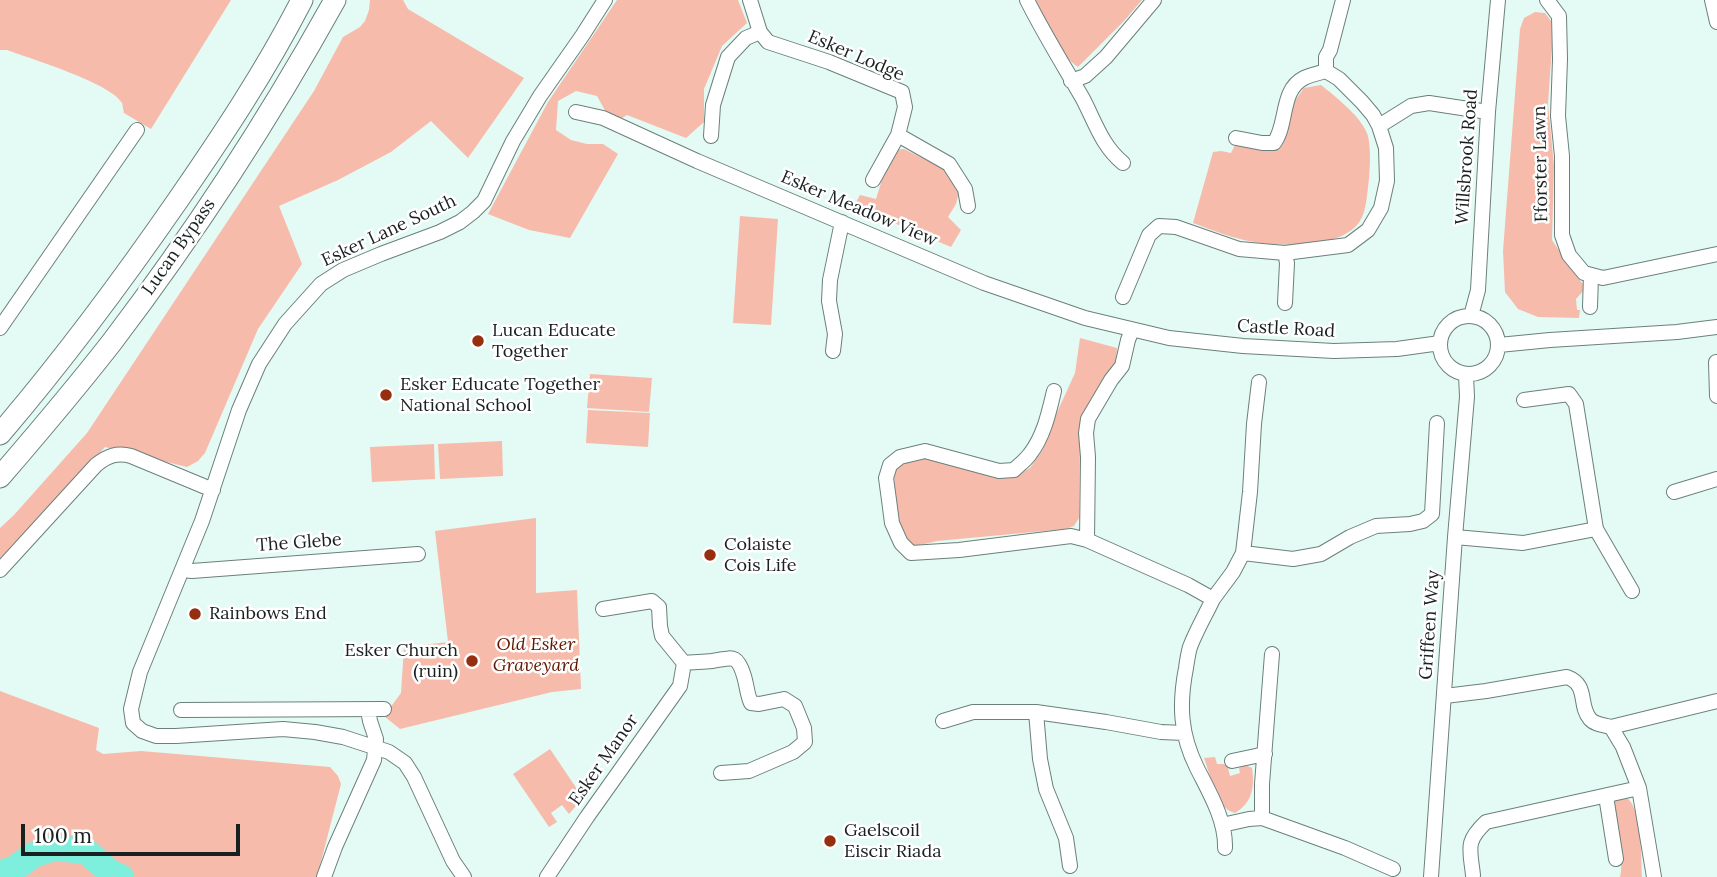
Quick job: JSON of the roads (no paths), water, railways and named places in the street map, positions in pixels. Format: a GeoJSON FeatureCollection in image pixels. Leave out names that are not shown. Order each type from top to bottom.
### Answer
{"type":"FeatureCollection","features":[{"type":"Feature","properties":{"kind":"highway","name":"Lucan Bypass"},"geometry":{"type":"LineString","coordinates":[[0,434],[91,323],[136,261],[215,146],[279,44],[302,0]]}},
{"type":"Feature","properties":{"kind":"highway","name":"Lucan Bypass"},"geometry":{"type":"LineString","coordinates":[[0,477],[112,342],[158,279],[232,171],[303,58],[335,0]]}},
{"type":"Feature","properties":{"kind":"street","name":"Esker Lane South"},"geometry":{"type":"LineString","coordinates":[[375,747],[343,737],[283,729],[156,736],[142,732],[131,719],[133,696],[140,672],[213,490],[242,403],[259,364],[285,324],[321,285],[343,270],[440,232],[460,222],[484,201],[513,141],[540,96],[605,0]]}},
{"type":"Feature","properties":{"kind":"street"},"geometry":{"type":"LineString","coordinates":[[711,136],[713,105],[728,57],[746,38],[760,32],[750,0]]}},
{"type":"Feature","properties":{"kind":"street"},"geometry":{"type":"LineString","coordinates":[[1027,0],[1083,99],[1106,146],[1123,163]]}},
{"type":"Feature","properties":{"kind":"street"},"geometry":{"type":"LineString","coordinates":[[1071,81],[1085,76],[1106,57],[1154,0]]}},
{"type":"Feature","properties":{"kind":"street"},"geometry":{"type":"LineString","coordinates":[[1326,71],[1326,57],[1343,0]]}},
{"type":"Feature","properties":{"kind":"street","name":"Willsbrook Road"},"geometry":{"type":"LineString","coordinates":[[1471,316],[1478,290],[1488,112],[1498,0]]}},
{"type":"Feature","properties":{"kind":"street","name":"Fforster Lawn"},"geometry":{"type":"LineString","coordinates":[[1547,0],[1559,16],[1558,116],[1562,156],[1562,236],[1569,255],[1584,273],[1591,275]]}},
{"type":"Feature","properties":{"kind":"street"},"geometry":{"type":"LineString","coordinates":[[1712,0],[1717,23]]}},
{"type":"Feature","properties":{"kind":"street","name":"Esker Lodge"},"geometry":{"type":"LineString","coordinates":[[760,32],[768,42],[829,62],[902,92],[905,107],[898,135],[873,180]]}},
{"type":"Feature","properties":{"kind":"street"},"geometry":{"type":"LineString","coordinates":[[1123,297],[1149,235],[1159,226],[1176,227],[1239,249],[1285,253],[1348,244],[1368,230],[1381,208],[1387,181],[1386,148],[1380,126],[1362,102],[1339,79],[1326,71],[1304,78],[1292,87],[1279,136],[1274,143],[1236,138]]}},
{"type":"Feature","properties":{"kind":"street"},"geometry":{"type":"LineString","coordinates":[[1380,126],[1411,106],[1429,103],[1488,112]]}},
{"type":"Feature","properties":{"kind":"street","name":"Esker Meadow View"},"geometry":{"type":"LineString","coordinates":[[576,112],[603,118],[697,161],[984,283],[1076,316],[1132,330]]}},
{"type":"Feature","properties":{"kind":"street"},"geometry":{"type":"LineString","coordinates":[[0,328],[136,130]]}},
{"type":"Feature","properties":{"kind":"street"},"geometry":{"type":"LineString","coordinates":[[898,135],[949,164],[965,189],[968,206]]}},
{"type":"Feature","properties":{"kind":"street"},"geometry":{"type":"LineString","coordinates":[[833,351],[835,334],[829,301],[830,280],[842,222]]}},
{"type":"Feature","properties":{"kind":"street"},"geometry":{"type":"LineString","coordinates":[[1285,253],[1285,303]]}},
{"type":"Feature","properties":{"kind":"street"},"geometry":{"type":"LineString","coordinates":[[1590,307],[1591,275],[1603,278],[1717,254]]}},
{"type":"Feature","properties":{"kind":"street"},"geometry":{"type":"LineString","coordinates":[[1471,316],[1480,317],[1494,328],[1499,345],[1493,363],[1485,370],[1466,375],[1449,368],[1440,352],[1440,343],[1447,326],[1454,320],[1471,316]]}},
{"type":"Feature","properties":{"kind":"street"},"geometry":{"type":"LineString","coordinates":[[1499,345],[1717,327]]}},
{"type":"Feature","properties":{"kind":"street"},"geometry":{"type":"LineString","coordinates":[[1087,540],[1088,419],[1122,366],[1132,330]]}},
{"type":"Feature","properties":{"kind":"street","name":"Castle Road"},"geometry":{"type":"LineString","coordinates":[[1132,330],[1169,338],[1243,346],[1334,351],[1396,349],[1440,343]]}},
{"type":"Feature","properties":{"kind":"street"},"geometry":{"type":"LineString","coordinates":[[1716,362],[1717,396]]}},
{"type":"Feature","properties":{"kind":"street","name":"Griffeen Way"},"geometry":{"type":"LineString","coordinates":[[1431,877],[1466,408],[1466,375]]}},
{"type":"Feature","properties":{"kind":"street"},"geometry":{"type":"LineString","coordinates":[[1225,848],[1226,839],[1222,825],[1184,733],[1181,714],[1189,648],[1213,599],[1243,553],[1259,382]]}},
{"type":"Feature","properties":{"kind":"street"},"geometry":{"type":"LineString","coordinates":[[1054,391],[1043,430],[1030,454],[1014,470],[999,471],[925,451],[900,457],[890,466],[887,478],[892,523],[901,543],[911,553],[1071,536],[1087,540],[1213,599]]}},
{"type":"Feature","properties":{"kind":"street"},"geometry":{"type":"LineString","coordinates":[[1524,400],[1569,394],[1576,404],[1596,528],[1632,591]]}},
{"type":"Feature","properties":{"kind":"street"},"geometry":{"type":"LineString","coordinates":[[1243,553],[1293,559],[1321,554],[1376,526],[1423,521],[1432,514],[1437,423]]}},
{"type":"Feature","properties":{"kind":"street"},"geometry":{"type":"LineString","coordinates":[[0,570],[96,465],[113,455],[131,456],[213,490]]}},
{"type":"Feature","properties":{"kind":"street"},"geometry":{"type":"LineString","coordinates":[[1674,492],[1717,479]]}},
{"type":"Feature","properties":{"kind":"street"},"geometry":{"type":"LineString","coordinates":[[1455,537],[1523,543],[1596,528]]}},
{"type":"Feature","properties":{"kind":"street","name":"The Glebe"},"geometry":{"type":"LineString","coordinates":[[183,570],[418,554]]}},
{"type":"Feature","properties":{"kind":"street"},"geometry":{"type":"LineString","coordinates":[[603,609],[652,601],[659,607],[662,636],[684,663],[731,657],[741,665],[751,703],[760,705],[784,699],[795,706],[804,729],[805,742],[793,752],[750,771],[721,773]]}},
{"type":"Feature","properties":{"kind":"street"},"geometry":{"type":"LineString","coordinates":[[1262,818],[1272,654]]}},
{"type":"Feature","properties":{"kind":"street","name":"Esker Manor"},"geometry":{"type":"LineString","coordinates":[[547,877],[680,686],[684,663]]}},
{"type":"Feature","properties":{"kind":"street"},"geometry":{"type":"LineString","coordinates":[[1445,696],[1567,677],[1576,680],[1581,688],[1589,718],[1594,723],[1611,727],[1717,701]]}},
{"type":"Feature","properties":{"kind":"street"},"geometry":{"type":"LineString","coordinates":[[181,710],[384,709]]}},
{"type":"Feature","properties":{"kind":"street"},"geometry":{"type":"LineString","coordinates":[[324,877],[374,760],[376,739],[368,710]]}},
{"type":"Feature","properties":{"kind":"street"},"geometry":{"type":"LineString","coordinates":[[943,721],[974,712],[1036,712],[1161,732],[1184,733]]}},
{"type":"Feature","properties":{"kind":"street"},"geometry":{"type":"LineString","coordinates":[[1036,712],[1045,789],[1066,838],[1070,866]]}},
{"type":"Feature","properties":{"kind":"street"},"geometry":{"type":"LineString","coordinates":[[1611,727],[1623,747],[1639,788],[1654,877]]}},
{"type":"Feature","properties":{"kind":"street"},"geometry":{"type":"LineString","coordinates":[[375,747],[389,752],[405,763],[453,861],[464,877]]}},
{"type":"Feature","properties":{"kind":"street"},"geometry":{"type":"LineString","coordinates":[[1232,761],[1265,754]]}},
{"type":"Feature","properties":{"kind":"street"},"geometry":{"type":"LineString","coordinates":[[1473,874],[1469,844],[1486,822],[1639,788]]}},
{"type":"Feature","properties":{"kind":"street"},"geometry":{"type":"LineString","coordinates":[[1606,796],[1616,859]]}},
{"type":"Feature","properties":{"kind":"street"},"geometry":{"type":"LineString","coordinates":[[1222,825],[1262,818],[1345,848],[1393,869]]}},
{"type":"Feature","properties":{"kind":"waterway"},"geometry":{"type":"LineString","coordinates":[[0,873],[14,869],[33,855],[54,848],[86,851],[111,873],[121,877]]}},
{"type":"Feature","properties":{"kind":"place","name":"Lucan Educate Together"},"geometry":{"type":"Point","coordinates":[478,341]}},
{"type":"Feature","properties":{"kind":"place","name":"Esker Educate Together National School"},"geometry":{"type":"Point","coordinates":[386,395]}},
{"type":"Feature","properties":{"kind":"place","name":"Colaiste Cois Life"},"geometry":{"type":"Point","coordinates":[710,555]}},
{"type":"Feature","properties":{"kind":"place","name":"Rainbows End"},"geometry":{"type":"Point","coordinates":[195,614]}},
{"type":"Feature","properties":{"kind":"place","name":"Esker Church (ruin)"},"geometry":{"type":"Point","coordinates":[472,661]}},
{"type":"Feature","properties":{"kind":"place","name":"Gaelscoil Eiscir Riada"},"geometry":{"type":"Point","coordinates":[830,841]}},
{"type":"Feature","properties":{"kind":"park label","name":"Old Esker Graveyard"},"geometry":{"type":"Point","coordinates":[536,655]}}]}
